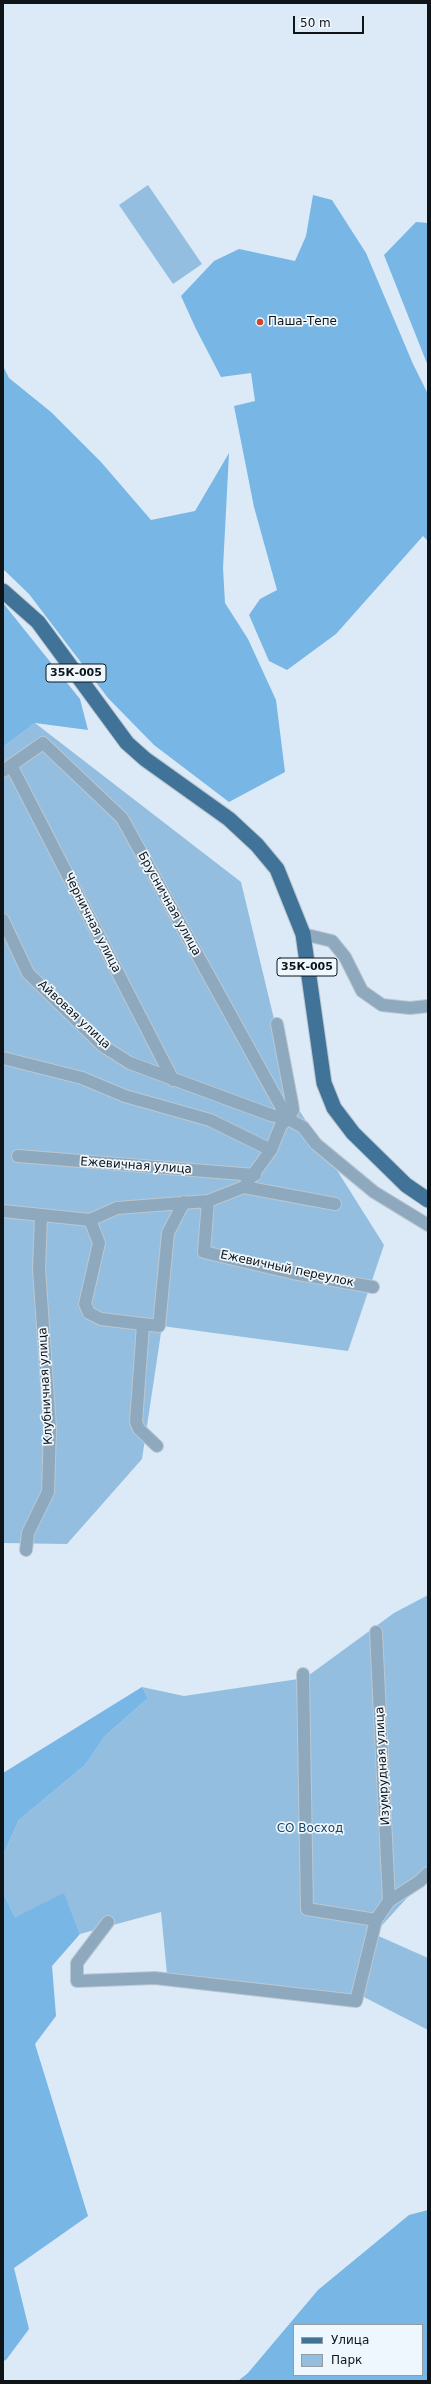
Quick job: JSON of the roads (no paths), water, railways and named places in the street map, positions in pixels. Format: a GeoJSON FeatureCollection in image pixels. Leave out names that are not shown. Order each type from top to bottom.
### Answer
{"type":"FeatureCollection","features":[{"type":"Feature","properties":{"kind":"main road","name":"35К-005"},"geometry":{"type":"LineString","coordinates":[[3,591],[38,622],[127,743],[145,759],[229,819],[257,845],[277,869],[303,934],[324,1083],[334,1108],[363,1144],[406,1185],[428,1200]]}},
{"type":"Feature","properties":{"kind":"street","name":"Брусничная улица"},"geometry":{"type":"LineString","coordinates":[[7,768],[43,743],[122,818],[288,1119]]}},
{"type":"Feature","properties":{"kind":"street","name":"Черничная улица"},"geometry":{"type":"LineString","coordinates":[[7,768],[173,1080]]}},
{"type":"Feature","properties":{"kind":"street","name":"Айвовая улица"},"geometry":{"type":"LineString","coordinates":[[3,920],[28,972],[102,1046],[130,1063],[173,1080],[271,1116],[288,1119]]}},
{"type":"Feature","properties":{"kind":"street"},"geometry":{"type":"LineString","coordinates":[[303,934],[332,940],[345,957],[362,990],[382,1005],[410,1008],[428,1006]]}},
{"type":"Feature","properties":{"kind":"street"},"geometry":{"type":"LineString","coordinates":[[3,1211],[41,1217],[90,1220],[117,1208],[208,1201],[244,1187],[255,1175],[271,1150],[281,1125],[288,1119],[292,1110],[292,1103],[277,1024]]}},
{"type":"Feature","properties":{"kind":"street"},"geometry":{"type":"LineString","coordinates":[[3,1058],[82,1078],[125,1096],[210,1120],[271,1150]]}},
{"type":"Feature","properties":{"kind":"street"},"geometry":{"type":"LineString","coordinates":[[288,1119],[303,1127],[316,1144],[374,1192],[428,1225]]}},
{"type":"Feature","properties":{"kind":"street","name":"Ежевичная улица"},"geometry":{"type":"LineString","coordinates":[[18,1156],[255,1175]]}},
{"type":"Feature","properties":{"kind":"street"},"geometry":{"type":"LineString","coordinates":[[244,1187],[335,1204]]}},
{"type":"Feature","properties":{"kind":"street","name":"Ежевичный переулок"},"geometry":{"type":"LineString","coordinates":[[208,1201],[204,1252],[293,1273],[373,1287]]}},
{"type":"Feature","properties":{"kind":"street"},"geometry":{"type":"LineString","coordinates":[[90,1220],[99,1243],[86,1304],[89,1314],[101,1319],[159,1326],[168,1233],[184,1202]]}},
{"type":"Feature","properties":{"kind":"street","name":"Клубничная улица"},"geometry":{"type":"LineString","coordinates":[[26,1550],[28,1533],[48,1492],[50,1429],[39,1268],[41,1217]]}},
{"type":"Feature","properties":{"kind":"street"},"geometry":{"type":"LineString","coordinates":[[142,1325],[136,1422],[138,1429],[156,1446]]}},
{"type":"Feature","properties":{"kind":"street","name":"Изумрудная улица"},"geometry":{"type":"LineString","coordinates":[[376,1632],[389,1901]]}},
{"type":"Feature","properties":{"kind":"street"},"geometry":{"type":"LineString","coordinates":[[304,1674],[307,1909],[376,1920]]}},
{"type":"Feature","properties":{"kind":"street"},"geometry":{"type":"LineString","coordinates":[[108,1922],[77,1963],[76,1981],[155,1978],[356,2001],[376,1920],[389,1901],[420,1882],[428,1873]]}},
{"type":"Feature","properties":{"kind":"place","name":"Паша-Тепе"},"geometry":{"type":"Point","coordinates":[260,322]}},
{"type":"Feature","properties":{"kind":"park label","name":"СО Восход"},"geometry":{"type":"Point","coordinates":[310,1829]}}]}
